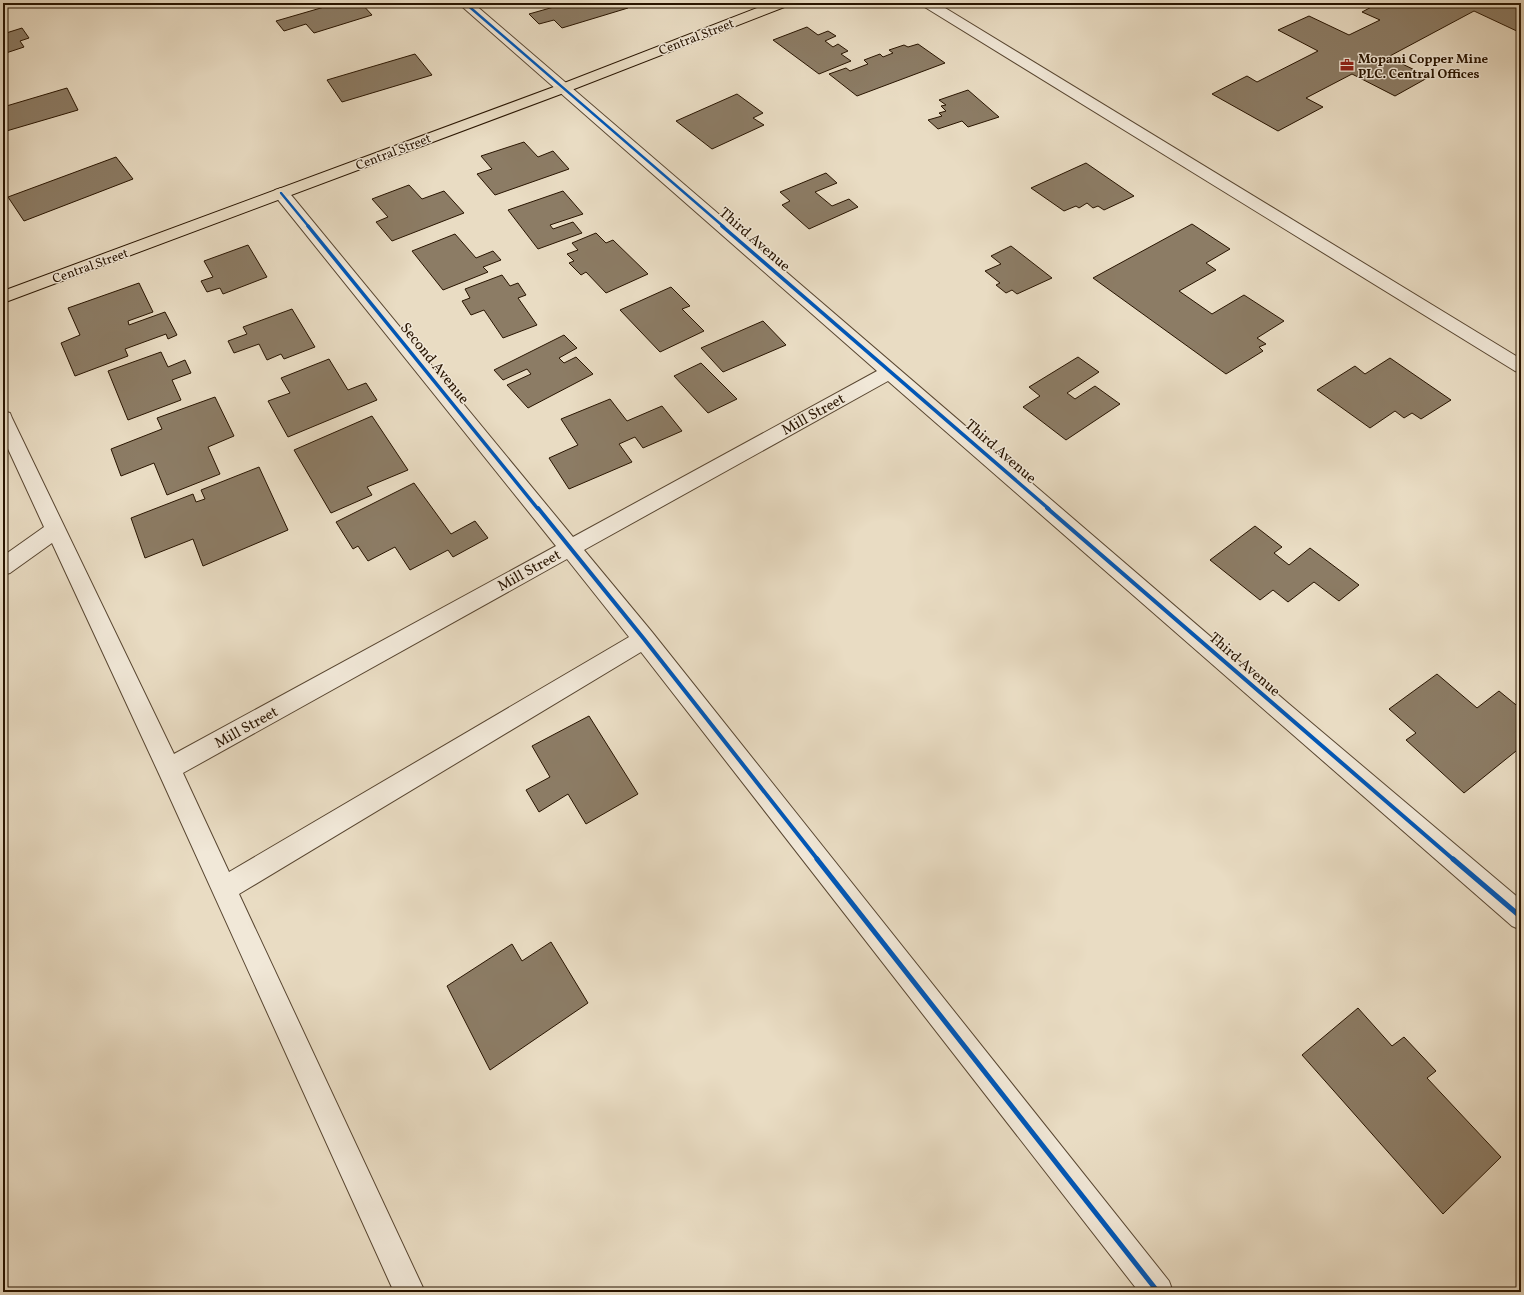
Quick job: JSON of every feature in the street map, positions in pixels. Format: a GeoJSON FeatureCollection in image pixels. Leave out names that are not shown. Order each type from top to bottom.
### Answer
{"type":"FeatureCollection","features":[{"type":"Feature","properties":{"kind":"main road","name":"Central Street"},"geometry":{"type":"LineString","coordinates":[[3,297],[564,88],[782,3]]}},
{"type":"Feature","properties":{"kind":"street","name":"Third Avenue"},"geometry":{"type":"LineString","coordinates":[[465,3],[564,88],[713,220],[891,371],[1281,711],[1521,917]]}},
{"type":"Feature","properties":{"kind":"street"},"geometry":{"type":"LineString","coordinates":[[928,3],[1521,366]]}},
{"type":"Feature","properties":{"kind":"street","name":"Second Avenue"},"geometry":{"type":"LineString","coordinates":[[281,193],[644,639],[1158,1292]]}},
{"type":"Feature","properties":{"kind":"street","name":"Mill Street"},"geometry":{"type":"LineString","coordinates":[[169,770],[570,547],[891,371]]}},
{"type":"Feature","properties":{"kind":"street"},"geometry":{"type":"LineString","coordinates":[[3,418],[169,770],[410,1292]]}},
{"type":"Feature","properties":{"kind":"street"},"geometry":{"type":"LineString","coordinates":[[3,567],[55,530]]}},
{"type":"Feature","properties":{"kind":"street"},"geometry":{"type":"LineString","coordinates":[[224,889],[644,639]]}},
{"type":"Feature","properties":{"kind":"building"},"geometry":{"type":"Polygon","coordinates":[[[338,3],[361,3],[372,15],[314,33],[306,24],[284,31],[276,21],[338,3]]]}},
{"type":"Feature","properties":{"kind":"building"},"geometry":{"type":"Polygon","coordinates":[[[568,3],[623,3],[628,8],[562,28],[554,20],[539,24],[529,14],[568,3]]]}},
{"type":"Feature","properties":{"kind":"building","name":"Mopani Copper Mine PLC. Central Offices"},"geometry":{"type":"Polygon","coordinates":[[[1379,3],[1520,3],[1521,33],[1474,11],[1388,57],[1429,77],[1395,96],[1352,74],[1306,98],[1323,107],[1278,131],[1212,94],[1247,76],[1257,82],[1318,51],[1278,30],[1309,16],[1349,35],[1380,20],[1362,12],[1379,3]]]}},
{"type":"Feature","properties":{"kind":"building"},"geometry":{"type":"Polygon","coordinates":[[[807,27],[818,35],[828,31],[836,36],[825,41],[833,47],[838,44],[848,51],[841,54],[851,61],[819,74],[773,40],[807,27]]]}},
{"type":"Feature","properties":{"kind":"building"},"geometry":{"type":"Polygon","coordinates":[[[22,28],[29,38],[20,41],[24,47],[3,54],[3,34],[22,28]]]}},
{"type":"Feature","properties":{"kind":"building"},"geometry":{"type":"Polygon","coordinates":[[[918,44],[945,63],[857,96],[829,74],[846,68],[850,71],[868,64],[864,60],[880,54],[883,57],[893,53],[889,50],[904,45],[908,47],[918,44]]]}},
{"type":"Feature","properties":{"kind":"building"},"geometry":{"type":"Polygon","coordinates":[[[415,54],[432,75],[342,102],[327,80],[415,54]]]}},
{"type":"Feature","properties":{"kind":"building"},"geometry":{"type":"Polygon","coordinates":[[[67,88],[78,110],[3,132],[3,107],[67,88]]]}},
{"type":"Feature","properties":{"kind":"building"},"geometry":{"type":"Polygon","coordinates":[[[968,90],[999,117],[968,127],[962,121],[938,129],[928,120],[942,116],[939,113],[946,111],[941,106],[946,105],[939,100],[968,90]]]}},
{"type":"Feature","properties":{"kind":"building"},"geometry":{"type":"Polygon","coordinates":[[[737,94],[763,113],[753,118],[764,125],[712,149],[676,121],[737,94]]]}},
{"type":"Feature","properties":{"kind":"building"},"geometry":{"type":"Polygon","coordinates":[[[524,142],[538,157],[553,151],[569,169],[495,195],[477,174],[492,169],[481,156],[524,142]]]}},
{"type":"Feature","properties":{"kind":"building"},"geometry":{"type":"Polygon","coordinates":[[[116,157],[133,179],[24,221],[8,197],[116,157]]]}},
{"type":"Feature","properties":{"kind":"building"},"geometry":{"type":"Polygon","coordinates":[[[1086,163],[1134,196],[1104,210],[1098,206],[1093,208],[1087,203],[1079,208],[1076,206],[1064,211],[1031,188],[1086,163]]]}},
{"type":"Feature","properties":{"kind":"building"},"geometry":{"type":"Polygon","coordinates":[[[826,173],[837,183],[815,192],[832,206],[849,199],[858,207],[809,229],[782,205],[790,201],[780,192],[826,173]]]}},
{"type":"Feature","properties":{"kind":"building"},"geometry":{"type":"Polygon","coordinates":[[[409,185],[422,199],[444,191],[464,213],[392,241],[376,222],[388,217],[372,199],[409,185]]]}},
{"type":"Feature","properties":{"kind":"building"},"geometry":{"type":"Polygon","coordinates":[[[563,191],[583,214],[550,225],[553,229],[573,222],[582,233],[538,249],[508,210],[563,191]]]}},
{"type":"Feature","properties":{"kind":"building"},"geometry":{"type":"Polygon","coordinates":[[[1192,224],[1230,249],[1206,263],[1216,270],[1179,291],[1212,314],[1244,295],[1284,321],[1257,338],[1266,344],[1259,347],[1263,351],[1226,374],[1093,278],[1192,224]]]}},
{"type":"Feature","properties":{"kind":"building"},"geometry":{"type":"Polygon","coordinates":[[[596,233],[606,243],[613,240],[648,274],[606,293],[586,272],[581,275],[569,263],[574,261],[567,254],[578,250],[572,243],[596,233]]]}},
{"type":"Feature","properties":{"kind":"building"},"geometry":{"type":"Polygon","coordinates":[[[455,234],[476,258],[493,251],[501,260],[483,267],[488,272],[443,290],[412,251],[455,234]]]}},
{"type":"Feature","properties":{"kind":"building"},"geometry":{"type":"Polygon","coordinates":[[[248,245],[267,277],[223,294],[220,288],[207,292],[201,281],[213,277],[204,261],[248,245]]]}},
{"type":"Feature","properties":{"kind":"building"},"geometry":{"type":"Polygon","coordinates":[[[1011,246],[1052,278],[1017,294],[1012,290],[1006,293],[996,285],[1000,283],[985,271],[1001,264],[991,256],[1011,246]]]}},
{"type":"Feature","properties":{"kind":"building"},"geometry":{"type":"Polygon","coordinates":[[[502,275],[510,286],[518,283],[526,295],[518,298],[537,325],[503,338],[484,310],[471,315],[462,301],[470,298],[465,289],[502,275]]]}},
{"type":"Feature","properties":{"kind":"building"},"geometry":{"type":"Polygon","coordinates":[[[139,283],[153,312],[128,321],[129,325],[165,312],[177,335],[168,339],[166,334],[125,349],[128,356],[75,376],[61,343],[80,335],[68,308],[139,283]]]}},
{"type":"Feature","properties":{"kind":"building"},"geometry":{"type":"Polygon","coordinates":[[[671,287],[690,306],[682,309],[704,331],[660,352],[620,310],[671,287]]]}},
{"type":"Feature","properties":{"kind":"building"},"geometry":{"type":"Polygon","coordinates":[[[292,309],[315,347],[284,359],[281,354],[267,360],[259,344],[234,353],[228,341],[247,334],[243,327],[292,309]]]}},
{"type":"Feature","properties":{"kind":"building"},"geometry":{"type":"Polygon","coordinates":[[[763,321],[786,345],[723,372],[701,348],[763,321]]]}},
{"type":"Feature","properties":{"kind":"building"},"geometry":{"type":"Polygon","coordinates":[[[564,335],[577,348],[559,358],[564,363],[576,357],[593,374],[528,408],[507,385],[531,374],[527,369],[503,380],[494,370],[564,335]]]}},
{"type":"Feature","properties":{"kind":"building"},"geometry":{"type":"Polygon","coordinates":[[[161,352],[168,367],[185,360],[191,373],[172,380],[181,400],[128,420],[108,371],[161,352]]]}},
{"type":"Feature","properties":{"kind":"building"},"geometry":{"type":"Polygon","coordinates":[[[1078,357],[1099,372],[1067,393],[1075,399],[1095,386],[1120,404],[1066,440],[1023,407],[1040,396],[1029,387],[1078,357]]]}},
{"type":"Feature","properties":{"kind":"building"},"geometry":{"type":"Polygon","coordinates":[[[1390,358],[1451,400],[1421,419],[1412,413],[1404,418],[1395,411],[1370,428],[1317,390],[1355,366],[1365,374],[1390,358]]]}},
{"type":"Feature","properties":{"kind":"building"},"geometry":{"type":"Polygon","coordinates":[[[329,359],[348,390],[366,383],[377,400],[288,437],[268,401],[290,393],[281,378],[329,359]]]}},
{"type":"Feature","properties":{"kind":"building"},"geometry":{"type":"Polygon","coordinates":[[[701,363],[737,399],[708,413],[674,376],[701,363]]]}},
{"type":"Feature","properties":{"kind":"building"},"geometry":{"type":"Polygon","coordinates":[[[215,397],[234,436],[208,447],[220,474],[167,495],[154,463],[121,476],[111,449],[162,429],[157,418],[215,397]]]}},
{"type":"Feature","properties":{"kind":"building"},"geometry":{"type":"Polygon","coordinates":[[[610,399],[627,421],[662,406],[682,431],[643,448],[635,437],[619,444],[632,462],[569,489],[549,458],[578,445],[561,419],[610,399]]]}},
{"type":"Feature","properties":{"kind":"building"},"geometry":{"type":"Polygon","coordinates":[[[372,416],[408,470],[367,487],[372,495],[331,513],[294,450],[372,416]]]}},
{"type":"Feature","properties":{"kind":"building"},"geometry":{"type":"Polygon","coordinates":[[[259,467],[288,530],[203,566],[193,539],[145,558],[131,518],[193,494],[196,502],[205,499],[201,490],[259,467]]]}},
{"type":"Feature","properties":{"kind":"building"},"geometry":{"type":"Polygon","coordinates":[[[414,483],[451,534],[475,521],[488,538],[453,557],[448,550],[410,570],[395,547],[368,561],[358,546],[353,549],[336,522],[414,483]]]}},
{"type":"Feature","properties":{"kind":"building"},"geometry":{"type":"Polygon","coordinates":[[[1255,526],[1282,547],[1274,553],[1289,565],[1310,548],[1359,585],[1339,601],[1314,582],[1288,602],[1273,590],[1260,600],[1210,560],[1255,526]]]}},
{"type":"Feature","properties":{"kind":"building"},"geometry":{"type":"Polygon","coordinates":[[[1437,674],[1477,708],[1499,691],[1521,709],[1521,747],[1464,793],[1406,740],[1416,733],[1389,709],[1437,674]]]}},
{"type":"Feature","properties":{"kind":"building"},"geometry":{"type":"Polygon","coordinates":[[[589,716],[638,794],[586,824],[568,794],[539,812],[526,790],[550,777],[532,746],[589,716]]]}},
{"type":"Feature","properties":{"kind":"building"},"geometry":{"type":"Polygon","coordinates":[[[551,942],[588,1003],[490,1070],[447,986],[512,944],[522,961],[551,942]]]}},
{"type":"Feature","properties":{"kind":"building"},"geometry":{"type":"Polygon","coordinates":[[[1358,1008],[1392,1046],[1404,1037],[1436,1071],[1427,1078],[1501,1157],[1443,1214],[1302,1055],[1358,1008]]]}},
{"type":"Feature","properties":{"kind":"cycle path"},"geometry":{"type":"LineString","coordinates":[[465,3],[1281,711],[1521,917]]}},
{"type":"Feature","properties":{"kind":"cycle path"},"geometry":{"type":"LineString","coordinates":[[281,193],[644,639],[1158,1292]]}},
{"type":"Feature","properties":{"kind":"place","name":"Mopani Copper Mine PLC. Central Offices"},"geometry":{"type":"Point","coordinates":[1347,65]}}]}
